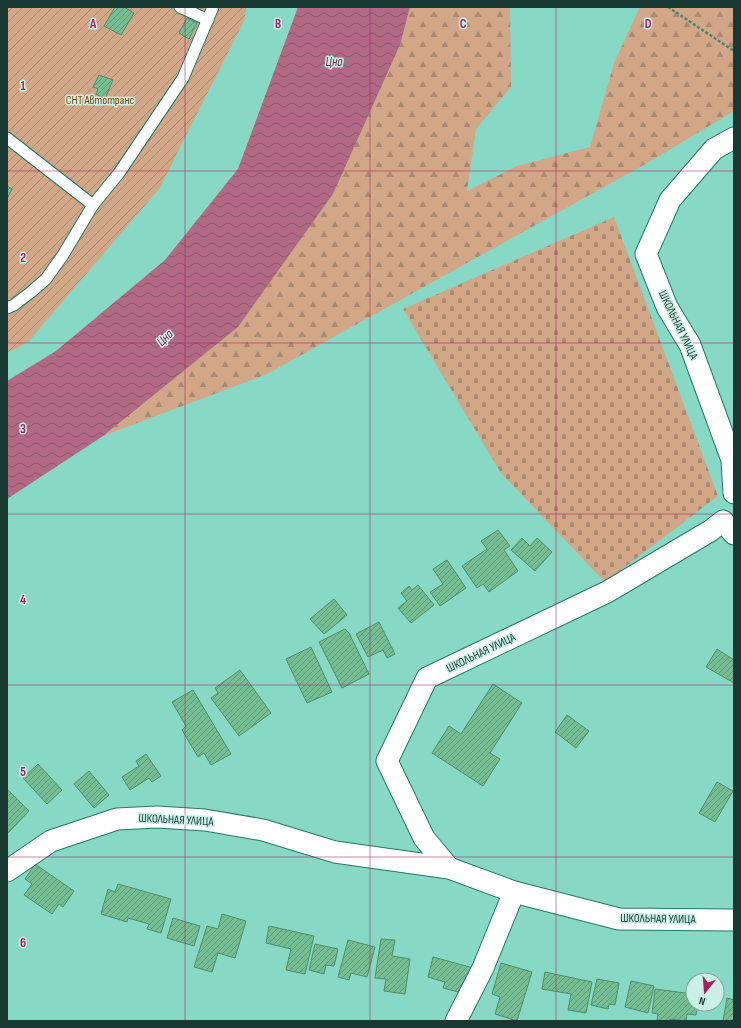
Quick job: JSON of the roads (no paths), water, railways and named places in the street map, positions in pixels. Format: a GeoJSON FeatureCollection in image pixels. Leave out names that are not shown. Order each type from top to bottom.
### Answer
{"type":"FeatureCollection","features":[{"type":"Feature","properties":{"kind":"street","name":"ШКОЛЬНАЯ УЛИЦА"},"geometry":{"type":"LineString","coordinates":[[449,868],[424,838],[387,761],[427,678],[607,592],[710,531],[728,528],[734,493],[732,460],[690,345],[667,307],[646,254],[670,200],[714,149],[734,138]]}},
{"type":"Feature","properties":{"kind":"street","name":"ШКОЛЬНАЯ УЛИЦА"},"geometry":{"type":"LineString","coordinates":[[7,871],[51,841],[117,819],[157,817],[205,820],[263,830],[335,852],[449,868],[514,892],[619,919],[734,920]]}},
{"type":"Feature","properties":{"kind":"street"},"geometry":{"type":"LineString","coordinates":[[456,1021],[483,968],[514,892]]}},
{"type":"Feature","properties":{"kind":"lane"},"geometry":{"type":"LineString","coordinates":[[180,7],[208,20]]}},
{"type":"Feature","properties":{"kind":"lane"},"geometry":{"type":"LineString","coordinates":[[9,304],[31,292],[46,279],[63,255],[93,205],[119,173],[183,78],[213,7]]}},
{"type":"Feature","properties":{"kind":"lane"},"geometry":{"type":"LineString","coordinates":[[7,138],[93,205]]}},
{"type":"Feature","properties":{"kind":"water","name":"Цна"},"geometry":{"type":"Polygon","coordinates":[[[298,7],[410,7],[400,45],[333,194],[238,327],[103,436],[7,499],[7,381],[56,351],[165,260],[238,169],[298,7]]]}},
{"type":"Feature","properties":{"kind":"park label","name":"СНТ Автотранс"},"geometry":{"type":"Point","coordinates":[100,100]}}]}
